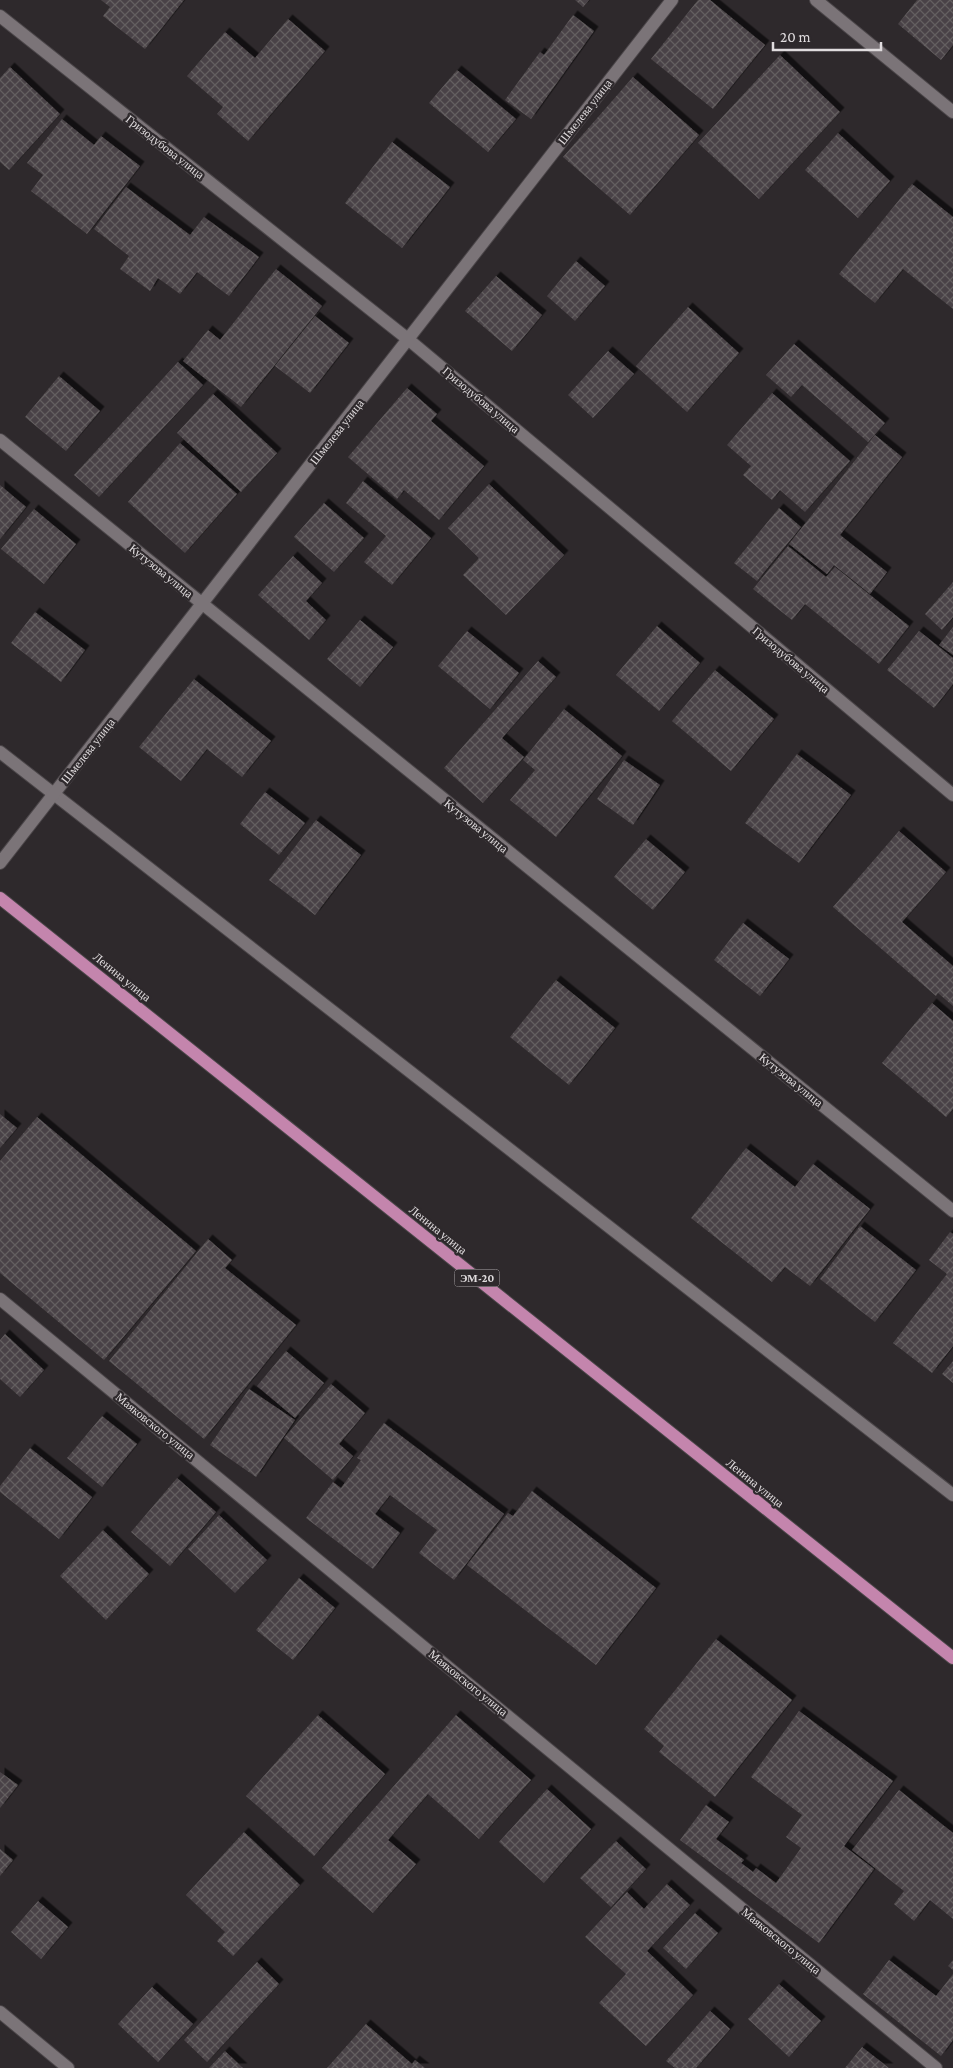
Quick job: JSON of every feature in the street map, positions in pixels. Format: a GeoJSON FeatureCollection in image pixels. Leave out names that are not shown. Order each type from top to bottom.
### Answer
{"type":"FeatureCollection","features":[{"type":"Feature","properties":{"kind":"main road","name":"Ленина улица"},"geometry":{"type":"LineString","coordinates":[[0,898],[953,1658]]}},
{"type":"Feature","properties":{"kind":"street","name":"Шмелева улица"},"geometry":{"type":"LineString","coordinates":[[0,863],[672,0]]}},
{"type":"Feature","properties":{"kind":"street"},"geometry":{"type":"LineString","coordinates":[[816,0],[953,112]]}},
{"type":"Feature","properties":{"kind":"street","name":"Гризодубова улица"},"geometry":{"type":"LineString","coordinates":[[0,16],[408,340],[953,795]]}},
{"type":"Feature","properties":{"kind":"street","name":"Кутузова улица"},"geometry":{"type":"LineString","coordinates":[[0,440],[953,1211]]}},
{"type":"Feature","properties":{"kind":"street"},"geometry":{"type":"LineString","coordinates":[[0,752],[953,1495]]}},
{"type":"Feature","properties":{"kind":"street","name":"Маяковского улица"},"geometry":{"type":"LineString","coordinates":[[0,1298],[936,2068]]}},
{"type":"Feature","properties":{"kind":"street"},"geometry":{"type":"LineString","coordinates":[[0,2012],[68,2068]]}},
{"type":"Feature","properties":{"kind":"building"},"geometry":{"type":"Polygon","coordinates":[[[101,0],[184,0],[145,49],[103,16],[110,7],[101,0]]]}},
{"type":"Feature","properties":{"kind":"building"},"geometry":{"type":"Polygon","coordinates":[[[575,0],[589,0],[583,7],[575,0]]]}},
{"type":"Feature","properties":{"kind":"building"},"geometry":{"type":"Polygon","coordinates":[[[698,0],[710,0],[765,45],[713,109],[651,59],[698,0]]]}},
{"type":"Feature","properties":{"kind":"building"},"geometry":{"type":"Polygon","coordinates":[[[917,0],[953,0],[953,45],[941,60],[898,24],[917,0]]]}},
{"type":"Feature","properties":{"kind":"building"},"geometry":{"type":"Polygon","coordinates":[[[573,15],[594,31],[531,119],[505,100],[540,52],[544,55],[573,15]]]}},
{"type":"Feature","properties":{"kind":"building"},"geometry":{"type":"Polygon","coordinates":[[[288,19],[325,51],[248,141],[217,114],[223,107],[187,76],[225,32],[255,58],[288,19]]]}},
{"type":"Feature","properties":{"kind":"building"},"geometry":{"type":"Polygon","coordinates":[[[780,55],[840,112],[759,199],[698,143],[780,55]]]}},
{"type":"Feature","properties":{"kind":"building"},"geometry":{"type":"Polygon","coordinates":[[[10,67],[60,114],[9,170],[0,162],[0,78],[10,67]]]}},
{"type":"Feature","properties":{"kind":"building"},"geometry":{"type":"Polygon","coordinates":[[[457,70],[516,119],[488,152],[429,103],[457,70]]]}},
{"type":"Feature","properties":{"kind":"building"},"geometry":{"type":"Polygon","coordinates":[[[633,77],[699,135],[630,215],[563,157],[633,77]]]}},
{"type":"Feature","properties":{"kind":"building"},"geometry":{"type":"Polygon","coordinates":[[[62,119],[94,145],[101,136],[140,166],[87,234],[31,191],[43,175],[27,163],[62,119]]]}},
{"type":"Feature","properties":{"kind":"building"},"geometry":{"type":"Polygon","coordinates":[[[838,133],[890,181],[858,218],[805,170],[838,133]]]}},
{"type":"Feature","properties":{"kind":"building"},"geometry":{"type":"Polygon","coordinates":[[[392,142],[450,187],[402,248],[345,203],[392,142]]]}},
{"type":"Feature","properties":{"kind":"building"},"geometry":{"type":"Polygon","coordinates":[[[912,184],[953,217],[953,309],[903,269],[875,303],[839,274],[912,184]]]}},
{"type":"Feature","properties":{"kind":"building"},"geometry":{"type":"Polygon","coordinates":[[[126,187],[190,235],[204,217],[259,257],[229,296],[197,272],[180,294],[158,278],[150,291],[120,269],[129,256],[94,229],[126,187]]]}},
{"type":"Feature","properties":{"kind":"building"},"geometry":{"type":"Polygon","coordinates":[[[576,261],[605,286],[575,321],[547,296],[576,261]]]}},
{"type":"Feature","properties":{"kind":"building"},"geometry":{"type":"Polygon","coordinates":[[[276,269],[322,306],[241,407],[183,361],[208,330],[220,340],[276,269]]]}},
{"type":"Feature","properties":{"kind":"building"},"geometry":{"type":"Polygon","coordinates":[[[496,276],[542,315],[512,351],[465,311],[496,276]]]}},
{"type":"Feature","properties":{"kind":"building"},"geometry":{"type":"Polygon","coordinates":[[[688,307],[739,353],[687,412],[636,366],[688,307]]]}},
{"type":"Feature","properties":{"kind":"building"},"geometry":{"type":"Polygon","coordinates":[[[315,316],[349,343],[310,393],[275,366],[315,316]]]}},
{"type":"Feature","properties":{"kind":"building"},"geometry":{"type":"Polygon","coordinates":[[[794,344],[885,423],[868,442],[802,385],[791,397],[766,375],[794,344]]]}},
{"type":"Feature","properties":{"kind":"building"},"geometry":{"type":"Polygon","coordinates":[[[608,351],[634,374],[593,418],[568,395],[608,351]]]}},
{"type":"Feature","properties":{"kind":"building"},"geometry":{"type":"Polygon","coordinates":[[[178,362],[203,385],[99,497],[74,475],[178,362]]]}},
{"type":"Feature","properties":{"kind":"building"},"geometry":{"type":"Polygon","coordinates":[[[59,376],[100,411],[66,451],[25,417],[59,376]]]}},
{"type":"Feature","properties":{"kind":"building"},"geometry":{"type":"Polygon","coordinates":[[[407,388],[437,414],[431,421],[484,466],[439,520],[404,490],[397,499],[348,457],[407,388]]]}},
{"type":"Feature","properties":{"kind":"building"},"geometry":{"type":"Polygon","coordinates":[[[772,393],[850,461],[805,512],[780,490],[772,500],[743,475],[751,466],[727,445],[772,393]]]}},
{"type":"Feature","properties":{"kind":"building"},"geometry":{"type":"Polygon","coordinates":[[[213,394],[277,453],[241,492],[177,433],[213,394]]]}},
{"type":"Feature","properties":{"kind":"building"},"geometry":{"type":"Polygon","coordinates":[[[875,435],[902,457],[840,535],[887,572],[870,594],[834,565],[827,574],[789,544],[875,435]]]}},
{"type":"Feature","properties":{"kind":"building"},"geometry":{"type":"Polygon","coordinates":[[[180,443],[237,494],[185,553],[128,502],[180,443]]]}},
{"type":"Feature","properties":{"kind":"building"},"geometry":{"type":"Polygon","coordinates":[[[363,481],[431,538],[392,585],[364,562],[386,536],[346,503],[363,481]]]}},
{"type":"Feature","properties":{"kind":"building"},"geometry":{"type":"Polygon","coordinates":[[[489,484],[564,555],[506,615],[463,575],[479,558],[448,528],[489,484]]]}},
{"type":"Feature","properties":{"kind":"building"},"geometry":{"type":"Polygon","coordinates":[[[0,485],[26,507],[0,539],[0,485]]]}},
{"type":"Feature","properties":{"kind":"building"},"geometry":{"type":"Polygon","coordinates":[[[324,503],[364,538],[334,572],[294,537],[324,503]]]}},
{"type":"Feature","properties":{"kind":"building"},"geometry":{"type":"Polygon","coordinates":[[[779,508],[801,527],[757,581],[734,563],[779,508]]]}},
{"type":"Feature","properties":{"kind":"building"},"geometry":{"type":"Polygon","coordinates":[[[34,509],[76,544],[44,584],[1,549],[34,509]]]}},
{"type":"Feature","properties":{"kind":"building"},"geometry":{"type":"Polygon","coordinates":[[[788,546],[826,577],[835,567],[909,626],[879,664],[805,604],[792,620],[753,589],[788,546]]]}},
{"type":"Feature","properties":{"kind":"building"},"geometry":{"type":"Polygon","coordinates":[[[293,556],[322,583],[306,601],[326,620],[309,640],[258,595],[293,556]]]}},
{"type":"Feature","properties":{"kind":"building"},"geometry":{"type":"Polygon","coordinates":[[[953,582],[953,617],[942,630],[925,614],[953,582]]]}},
{"type":"Feature","properties":{"kind":"building"},"geometry":{"type":"Polygon","coordinates":[[[35,612],[85,650],[61,682],[11,643],[35,612]]]}},
{"type":"Feature","properties":{"kind":"building"},"geometry":{"type":"Polygon","coordinates":[[[360,620],[393,647],[360,687],[327,659],[360,620]]]}},
{"type":"Feature","properties":{"kind":"building"},"geometry":{"type":"Polygon","coordinates":[[[657,626],[700,663],[659,711],[616,675],[657,626]]]}},
{"type":"Feature","properties":{"kind":"building"},"geometry":{"type":"Polygon","coordinates":[[[953,627],[953,655],[939,645],[953,627]]]}},
{"type":"Feature","properties":{"kind":"building"},"geometry":{"type":"Polygon","coordinates":[[[467,631],[519,673],[490,709],[438,666],[467,631]]]}},
{"type":"Feature","properties":{"kind":"building"},"geometry":{"type":"Polygon","coordinates":[[[919,631],[953,658],[953,684],[934,708],[887,670],[919,631]]]}},
{"type":"Feature","properties":{"kind":"building"},"geometry":{"type":"Polygon","coordinates":[[[538,661],[556,677],[502,738],[524,757],[483,803],[444,768],[538,661]]]}},
{"type":"Feature","properties":{"kind":"building"},"geometry":{"type":"Polygon","coordinates":[[[715,670],[774,719],[731,771],[672,721],[715,670]]]}},
{"type":"Feature","properties":{"kind":"building"},"geometry":{"type":"Polygon","coordinates":[[[194,679],[271,741],[242,777],[207,749],[181,781],[139,747],[194,679]]]}},
{"type":"Feature","properties":{"kind":"building"},"geometry":{"type":"Polygon","coordinates":[[[564,709],[622,756],[556,837],[510,800],[535,770],[523,760],[564,709]]]}},
{"type":"Feature","properties":{"kind":"building"},"geometry":{"type":"Polygon","coordinates":[[[797,754],[851,795],[799,863],[745,823],[797,754]]]}},
{"type":"Feature","properties":{"kind":"building"},"geometry":{"type":"Polygon","coordinates":[[[624,760],[660,785],[633,825],[597,799],[624,760]]]}},
{"type":"Feature","properties":{"kind":"building"},"geometry":{"type":"Polygon","coordinates":[[[265,792],[305,823],[279,855],[240,824],[265,792]]]}},
{"type":"Feature","properties":{"kind":"building"},"geometry":{"type":"Polygon","coordinates":[[[316,820],[361,855],[315,915],[269,880],[316,820]]]}},
{"type":"Feature","properties":{"kind":"building"},"geometry":{"type":"Polygon","coordinates":[[[899,831],[946,872],[902,922],[953,966],[953,1006],[938,993],[936,996],[833,907],[899,831]]]}},
{"type":"Feature","properties":{"kind":"building"},"geometry":{"type":"Polygon","coordinates":[[[646,839],[685,872],[653,910],[614,877],[646,839]]]}},
{"type":"Feature","properties":{"kind":"building"},"geometry":{"type":"Polygon","coordinates":[[[743,923],[789,959],[760,996],[714,960],[743,923]]]}},
{"type":"Feature","properties":{"kind":"building"},"geometry":{"type":"Polygon","coordinates":[[[556,980],[615,1028],[569,1085],[510,1037],[556,980]]]}},
{"type":"Feature","properties":{"kind":"building"},"geometry":{"type":"Polygon","coordinates":[[[932,1003],[953,1021],[953,1109],[946,1117],[882,1063],[932,1003]]]}},
{"type":"Feature","properties":{"kind":"building"},"geometry":{"type":"Polygon","coordinates":[[[0,1114],[17,1128],[0,1148],[0,1114]]]}},
{"type":"Feature","properties":{"kind":"building"},"geometry":{"type":"Polygon","coordinates":[[[37,1117],[196,1251],[104,1360],[0,1273],[0,1161],[37,1117]]]}},
{"type":"Feature","properties":{"kind":"building"},"geometry":{"type":"Polygon","coordinates":[[[746,1148],[795,1187],[813,1164],[870,1209],[810,1286],[785,1267],[772,1282],[691,1218],[746,1148]]]}},
{"type":"Feature","properties":{"kind":"building"},"geometry":{"type":"Polygon","coordinates":[[[860,1226],[916,1270],[875,1322],[820,1279],[860,1226]]]}},
{"type":"Feature","properties":{"kind":"building"},"geometry":{"type":"Polygon","coordinates":[[[950,1232],[953,1234],[953,1346],[932,1373],[893,1343],[947,1274],[929,1260],[950,1232]]]}},
{"type":"Feature","properties":{"kind":"building"},"geometry":{"type":"Polygon","coordinates":[[[208,1239],[232,1260],[225,1268],[296,1325],[204,1439],[109,1361],[208,1239]]]}},
{"type":"Feature","properties":{"kind":"building"},"geometry":{"type":"Polygon","coordinates":[[[5,1334],[44,1370],[20,1397],[0,1379],[0,1340],[5,1334]]]}},
{"type":"Feature","properties":{"kind":"building"},"geometry":{"type":"Polygon","coordinates":[[[286,1351],[324,1383],[295,1418],[257,1386],[286,1351]]]}},
{"type":"Feature","properties":{"kind":"building"},"geometry":{"type":"Polygon","coordinates":[[[953,1361],[953,1383],[942,1374],[953,1361]]]}},
{"type":"Feature","properties":{"kind":"building"},"geometry":{"type":"Polygon","coordinates":[[[331,1384],[365,1413],[339,1444],[353,1456],[333,1480],[284,1438],[331,1384]]]}},
{"type":"Feature","properties":{"kind":"building"},"geometry":{"type":"Polygon","coordinates":[[[249,1389],[295,1420],[256,1477],[210,1445],[249,1389]]]}},
{"type":"Feature","properties":{"kind":"building"},"geometry":{"type":"Polygon","coordinates":[[[102,1416],[137,1444],[102,1487],[67,1458],[102,1416]]]}},
{"type":"Feature","properties":{"kind":"building"},"geometry":{"type":"Polygon","coordinates":[[[384,1423],[504,1514],[454,1580],[419,1553],[437,1530],[390,1495],[375,1514],[400,1533],[373,1569],[306,1518],[333,1482],[341,1488],[361,1460],[357,1458],[384,1423]]]}},
{"type":"Feature","properties":{"kind":"building"},"geometry":{"type":"Polygon","coordinates":[[[30,1448],[92,1497],[59,1539],[0,1492],[0,1486],[30,1448]]]}},
{"type":"Feature","properties":{"kind":"building"},"geometry":{"type":"Polygon","coordinates":[[[177,1478],[216,1512],[170,1566],[131,1532],[177,1478]]]}},
{"type":"Feature","properties":{"kind":"building"},"geometry":{"type":"Polygon","coordinates":[[[532,1491],[656,1588],[596,1665],[467,1565],[508,1513],[513,1516],[532,1491]]]}},
{"type":"Feature","properties":{"kind":"building"},"geometry":{"type":"Polygon","coordinates":[[[219,1515],[267,1560],[235,1593],[188,1549],[219,1515]]]}},
{"type":"Feature","properties":{"kind":"building"},"geometry":{"type":"Polygon","coordinates":[[[103,1530],[149,1574],[106,1620],[60,1576],[103,1530]]]}},
{"type":"Feature","properties":{"kind":"building"},"geometry":{"type":"Polygon","coordinates":[[[299,1578],[335,1608],[293,1660],[256,1630],[299,1578]]]}},
{"type":"Feature","properties":{"kind":"building"},"geometry":{"type":"Polygon","coordinates":[[[716,1639],[792,1700],[715,1797],[659,1752],[664,1746],[644,1729],[716,1639]]]}},
{"type":"Feature","properties":{"kind":"building"},"geometry":{"type":"Polygon","coordinates":[[[799,1711],[893,1781],[844,1846],[874,1869],[819,1943],[680,1840],[706,1805],[729,1822],[716,1839],[744,1860],[741,1863],[753,1872],[756,1868],[776,1883],[801,1848],[786,1837],[802,1815],[751,1777],[799,1711]]]}},
{"type":"Feature","properties":{"kind":"building"},"geometry":{"type":"Polygon","coordinates":[[[318,1715],[385,1774],[314,1856],[246,1796],[318,1715]]]}},
{"type":"Feature","properties":{"kind":"building"},"geometry":{"type":"Polygon","coordinates":[[[456,1715],[531,1780],[479,1839],[428,1794],[388,1840],[416,1864],[373,1913],[322,1868],[456,1715]]]}},
{"type":"Feature","properties":{"kind":"building"},"geometry":{"type":"Polygon","coordinates":[[[0,1772],[18,1785],[0,1808],[0,1772]]]}},
{"type":"Feature","properties":{"kind":"building"},"geometry":{"type":"Polygon","coordinates":[[[547,1789],[591,1829],[544,1883],[499,1842],[547,1789]]]}},
{"type":"Feature","properties":{"kind":"building"},"geometry":{"type":"Polygon","coordinates":[[[899,1790],[953,1833],[953,1919],[930,1900],[914,1921],[894,1904],[904,1891],[852,1850],[899,1790]]]}},
{"type":"Feature","properties":{"kind":"building"},"geometry":{"type":"Polygon","coordinates":[[[244,1832],[300,1885],[233,1956],[217,1941],[225,1932],[186,1895],[244,1832]]]}},
{"type":"Feature","properties":{"kind":"building"},"geometry":{"type":"Polygon","coordinates":[[[616,1841],[646,1869],[611,1907],[580,1878],[616,1841]]]}},
{"type":"Feature","properties":{"kind":"building"},"geometry":{"type":"Polygon","coordinates":[[[0,1849],[13,1860],[0,1876],[0,1849]]]}},
{"type":"Feature","properties":{"kind":"building"},"geometry":{"type":"Polygon","coordinates":[[[667,1884],[690,1905],[647,1951],[693,1995],[646,2046],[599,2003],[626,1974],[585,1937],[627,1892],[644,1909],[667,1884]]]}},
{"type":"Feature","properties":{"kind":"building"},"geometry":{"type":"Polygon","coordinates":[[[38,1901],[68,1927],[41,1959],[11,1932],[38,1901]]]}},
{"type":"Feature","properties":{"kind":"building"},"geometry":{"type":"Polygon","coordinates":[[[695,1913],[718,1933],[686,1969],[663,1948],[695,1913]]]}},
{"type":"Feature","properties":{"kind":"building"},"geometry":{"type":"Polygon","coordinates":[[[889,1960],[936,1996],[953,1974],[953,2040],[941,2056],[863,1994],[889,1960]]]}},
{"type":"Feature","properties":{"kind":"building"},"geometry":{"type":"Polygon","coordinates":[[[953,1960],[953,1970],[948,1966],[953,1960]]]}},
{"type":"Feature","properties":{"kind":"building"},"geometry":{"type":"Polygon","coordinates":[[[257,1962],[279,1984],[207,2062],[184,2040],[257,1962]]]}},
{"type":"Feature","properties":{"kind":"building"},"geometry":{"type":"Polygon","coordinates":[[[779,1984],[821,2021],[789,2057],[748,2019],[779,1984]]]}},
{"type":"Feature","properties":{"kind":"building"},"geometry":{"type":"Polygon","coordinates":[[[152,1987],[193,2024],[158,2062],[118,2024],[152,1987]]]}},
{"type":"Feature","properties":{"kind":"building"},"geometry":{"type":"Polygon","coordinates":[[[710,2011],[730,2029],[696,2068],[675,2068],[666,2061],[710,2011]]]}},
{"type":"Feature","properties":{"kind":"building"},"geometry":{"type":"Polygon","coordinates":[[[366,2024],[412,2064],[415,2060],[425,2068],[327,2068],[366,2024]]]}},
{"type":"Feature","properties":{"kind":"building"},"geometry":{"type":"Polygon","coordinates":[[[862,2047],[889,2068],[845,2068],[862,2047]]]}},
{"type":"Feature","properties":{"kind":"building"},"geometry":{"type":"Polygon","coordinates":[[[225,2051],[243,2068],[209,2068],[225,2051]]]}}]}
